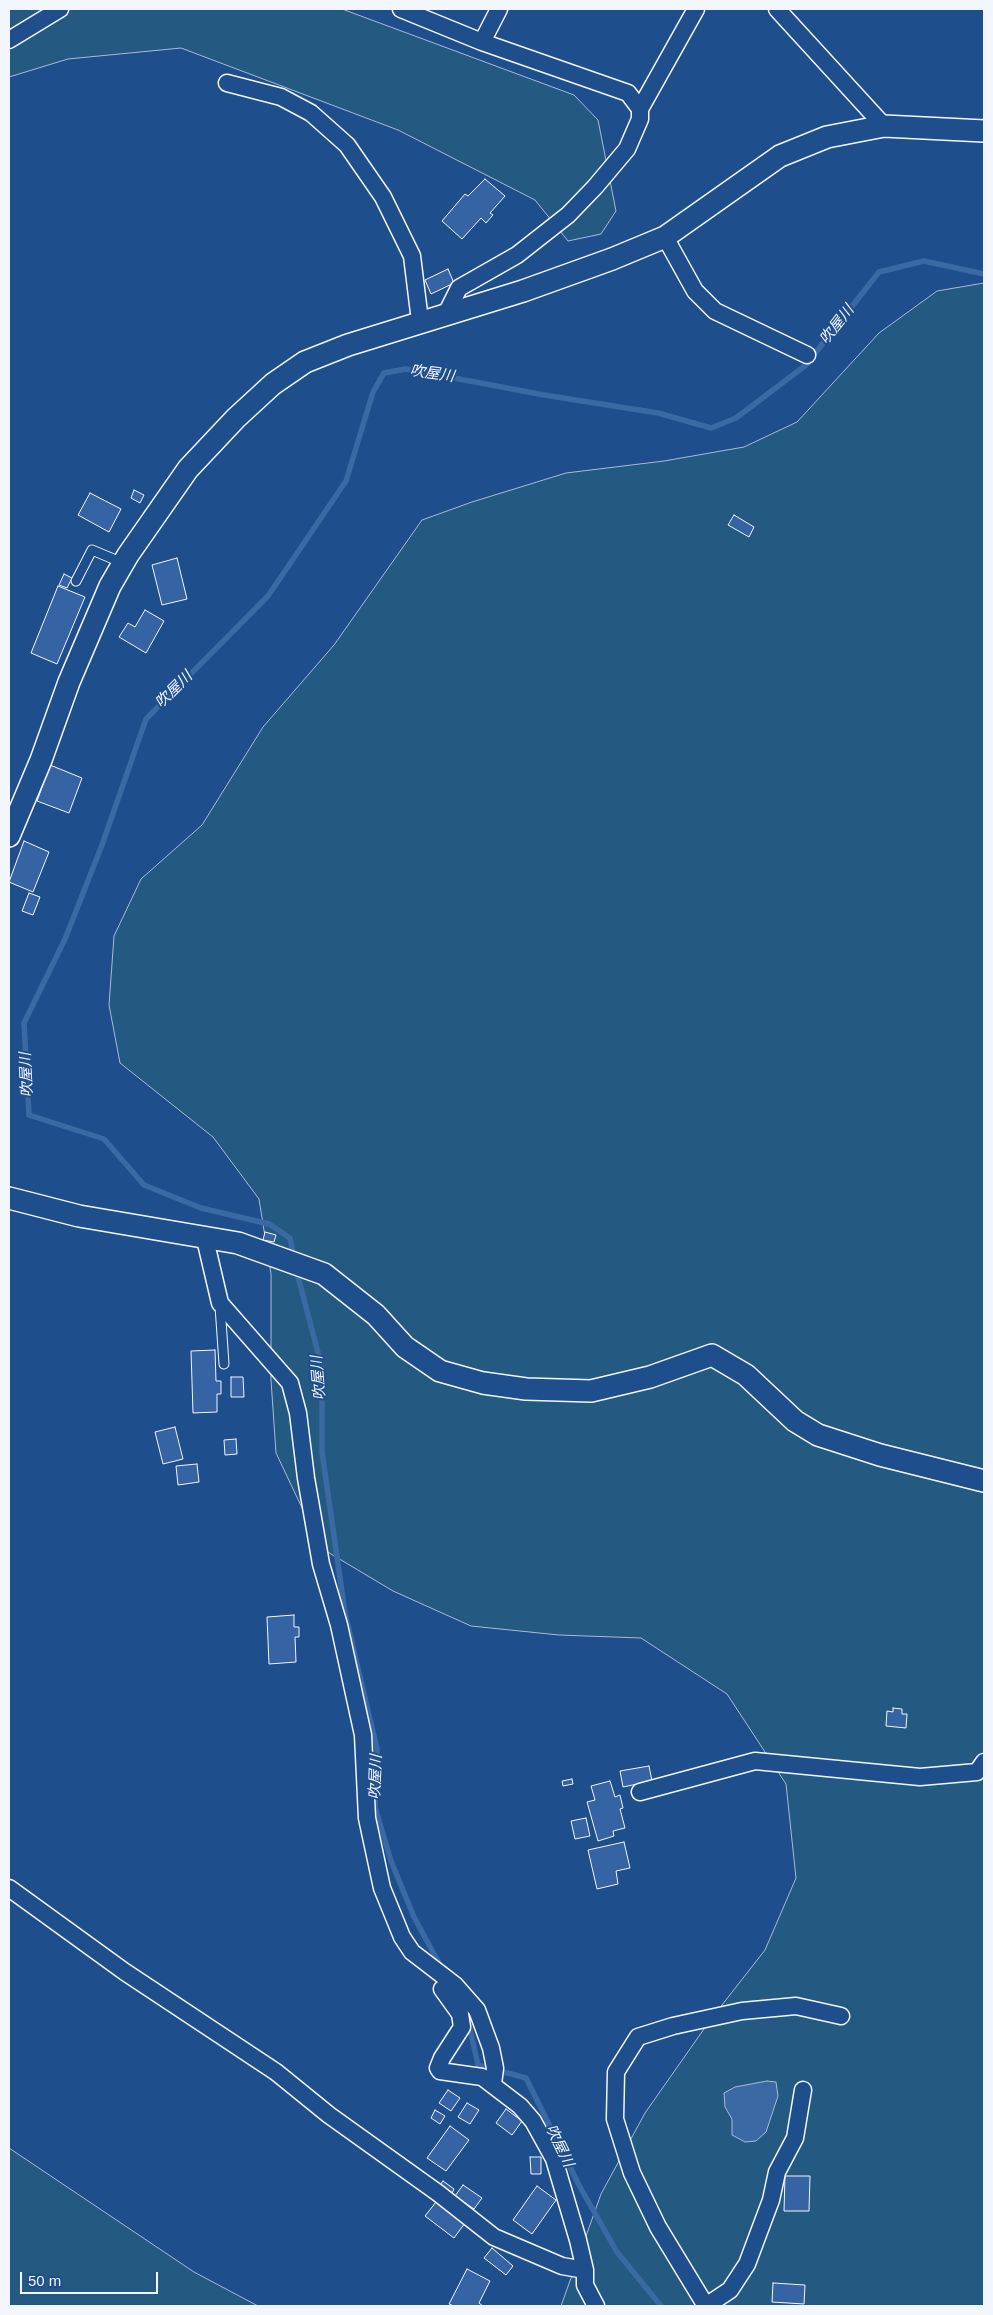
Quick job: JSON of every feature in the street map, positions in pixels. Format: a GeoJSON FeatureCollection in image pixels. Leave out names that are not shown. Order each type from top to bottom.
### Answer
{"type":"FeatureCollection","features":[{"type":"Feature","properties":{"kind":"street"},"geometry":{"type":"LineString","coordinates":[[9,40],[60,9]]}},
{"type":"Feature","properties":{"kind":"street"},"geometry":{"type":"LineString","coordinates":[[401,9],[482,42],[628,94],[640,109]]}},
{"type":"Feature","properties":{"kind":"street"},"geometry":{"type":"LineString","coordinates":[[482,42],[499,9]]}},
{"type":"Feature","properties":{"kind":"street"},"geometry":{"type":"LineString","coordinates":[[447,312],[459,288],[516,255],[568,215],[627,149],[640,119],[640,109],[696,9]]}},
{"type":"Feature","properties":{"kind":"street"},"geometry":{"type":"LineString","coordinates":[[777,9],[884,126]]}},
{"type":"Feature","properties":{"kind":"street"},"geometry":{"type":"LineString","coordinates":[[227,83],[281,97],[311,113],[347,145],[383,197],[412,256],[420,321]]}},
{"type":"Feature","properties":{"kind":"street"},"geometry":{"type":"LineString","coordinates":[[9,835],[41,760],[68,682],[110,586],[123,563],[188,469],[236,418],[273,384],[305,362],[348,345],[447,312],[523,291],[665,237],[780,156],[827,137],[884,126],[984,131]]}},
{"type":"Feature","properties":{"kind":"street"},"geometry":{"type":"LineString","coordinates":[[665,237],[695,292],[715,311],[807,355]]}},
{"type":"Feature","properties":{"kind":"street"},"geometry":{"type":"LineString","coordinates":[[9,1198],[79,1216],[205,1239],[238,1243],[324,1274],[376,1315],[405,1347],[440,1371],[483,1383],[526,1390],[591,1390],[650,1377],[712,1355],[746,1375],[794,1421],[818,1435],[880,1454],[984,1481]]}},
{"type":"Feature","properties":{"kind":"street"},"geometry":{"type":"LineString","coordinates":[[205,1239],[220,1303],[290,1383],[298,1413],[306,1478],[321,1564],[339,1625],[363,1735],[367,1818],[382,1888],[402,1937],[412,1952],[455,1985],[477,2010],[491,2048],[495,2068],[493,2084]]}},
{"type":"Feature","properties":{"kind":"street"},"geometry":{"type":"LineString","coordinates":[[640,1792],[755,1761],[920,1777],[977,1772],[984,1762]]}},
{"type":"Feature","properties":{"kind":"street"},"geometry":{"type":"LineString","coordinates":[[9,1888],[125,1972],[276,2072],[329,2115],[438,2193],[494,2237],[562,2266],[585,2270]]}},
{"type":"Feature","properties":{"kind":"street"},"geometry":{"type":"LineString","coordinates":[[442,1989],[460,2014],[462,2027],[442,2058],[438,2068],[440,2071],[482,2078],[493,2084],[520,2106],[533,2121],[554,2159],[576,2231],[585,2270],[585,2285],[596,2306]]}},
{"type":"Feature","properties":{"kind":"street"},"geometry":{"type":"LineString","coordinates":[[803,2090],[795,2138],[777,2172],[771,2200],[747,2264],[730,2290],[706,2306],[658,2226],[632,2173],[615,2119],[616,2072],[638,2037],[673,2026],[742,2010],[796,2006],[841,2016]]}},
{"type":"Feature","properties":{"kind":"lane"},"geometry":{"type":"LineString","coordinates":[[76,581],[92,550],[123,563]]}},
{"type":"Feature","properties":{"kind":"lane"},"geometry":{"type":"LineString","coordinates":[[220,1303],[224,1364]]}},
{"type":"Feature","properties":{"kind":"shaded area"},"geometry":{"type":"Polygon","coordinates":[[[9,9],[342,9],[574,95],[598,120],[616,211],[601,234],[568,241],[535,200],[398,130],[181,48],[68,59],[9,77],[9,9]]]}},
{"type":"Feature","properties":{"kind":"shaded area"},"geometry":{"type":"Polygon","coordinates":[[[984,283],[984,2306],[561,2306],[601,2194],[645,2113],[711,2019],[765,1950],[796,1878],[786,1784],[727,1694],[641,1638],[559,1635],[471,1626],[393,1591],[321,1548],[276,1453],[271,1380],[271,1274],[259,1199],[213,1137],[120,1063],[109,1005],[114,936],[141,879],[202,825],[263,727],[334,645],[422,520],[472,502],[566,473],[664,461],[744,447],[797,422],[879,333],[937,291],[984,283]]]}},
{"type":"Feature","properties":{"kind":"shaded area"},"geometry":{"type":"Polygon","coordinates":[[[767,2081],[776,2082],[778,2096],[766,2132],[756,2141],[745,2142],[732,2135],[732,2119],[725,2107],[724,2093],[735,2087],[767,2081]]]}},
{"type":"Feature","properties":{"kind":"shaded area"},"geometry":{"type":"Polygon","coordinates":[[[9,2148],[194,2272],[258,2306],[9,2306],[9,2148]]]}},
{"type":"Feature","properties":{"kind":"building"},"geometry":{"type":"Polygon","coordinates":[[[485,179],[505,196],[490,213],[493,215],[486,223],[481,218],[462,239],[442,221],[465,194],[468,196],[485,179]]]}},
{"type":"Feature","properties":{"kind":"building"},"geometry":{"type":"Polygon","coordinates":[[[448,269],[454,283],[431,294],[425,280],[448,269]]]}},
{"type":"Feature","properties":{"kind":"building"},"geometry":{"type":"Polygon","coordinates":[[[134,490],[144,495],[140,503],[131,498],[134,490]]]}},
{"type":"Feature","properties":{"kind":"building"},"geometry":{"type":"Polygon","coordinates":[[[90,493],[121,509],[109,532],[78,515],[90,493]]]}},
{"type":"Feature","properties":{"kind":"building"},"geometry":{"type":"Polygon","coordinates":[[[734,515],[754,527],[749,537],[728,525],[734,515]]]}},
{"type":"Feature","properties":{"kind":"building"},"geometry":{"type":"Polygon","coordinates":[[[177,558],[187,599],[162,605],[152,565],[177,558]]]}},
{"type":"Feature","properties":{"kind":"building"},"geometry":{"type":"Polygon","coordinates":[[[64,574],[72,578],[67,588],[59,585],[64,574]]]}},
{"type":"Feature","properties":{"kind":"building"},"geometry":{"type":"Polygon","coordinates":[[[58,586],[85,597],[57,664],[31,653],[58,586]]]}},
{"type":"Feature","properties":{"kind":"building"},"geometry":{"type":"Polygon","coordinates":[[[145,610],[164,621],[146,653],[119,637],[128,623],[135,627],[145,610]]]}},
{"type":"Feature","properties":{"kind":"building"},"geometry":{"type":"Polygon","coordinates":[[[50,765],[82,778],[69,813],[37,801],[50,765]]]}},
{"type":"Feature","properties":{"kind":"building"},"geometry":{"type":"Polygon","coordinates":[[[24,841],[49,852],[33,892],[9,882],[24,841]]]}},
{"type":"Feature","properties":{"kind":"building"},"geometry":{"type":"Polygon","coordinates":[[[29,893],[40,897],[33,915],[22,911],[29,893]]]}},
{"type":"Feature","properties":{"kind":"building"},"geometry":{"type":"Polygon","coordinates":[[[265,1232],[276,1235],[274,1242],[263,1240],[265,1232]]]}},
{"type":"Feature","properties":{"kind":"building"},"geometry":{"type":"Polygon","coordinates":[[[215,1350],[216,1381],[221,1381],[221,1394],[217,1394],[217,1412],[193,1413],[191,1351],[215,1350]]]}},
{"type":"Feature","properties":{"kind":"building"},"geometry":{"type":"Polygon","coordinates":[[[231,1377],[243,1377],[244,1397],[231,1397],[231,1377]]]}},
{"type":"Feature","properties":{"kind":"building"},"geometry":{"type":"Polygon","coordinates":[[[175,1427],[183,1459],[163,1464],[155,1432],[175,1427]]]}},
{"type":"Feature","properties":{"kind":"building"},"geometry":{"type":"Polygon","coordinates":[[[236,1439],[237,1454],[225,1455],[224,1440],[236,1439]]]}},
{"type":"Feature","properties":{"kind":"building"},"geometry":{"type":"Polygon","coordinates":[[[197,1464],[199,1482],[178,1485],[176,1466],[197,1464]]]}},
{"type":"Feature","properties":{"kind":"building"},"geometry":{"type":"Polygon","coordinates":[[[294,1615],[294,1627],[299,1627],[299,1637],[295,1637],[296,1662],[269,1664],[267,1617],[294,1615]]]}},
{"type":"Feature","properties":{"kind":"building"},"geometry":{"type":"Polygon","coordinates":[[[893,1708],[902,1709],[902,1714],[907,1714],[906,1728],[886,1726],[887,1711],[893,1712],[893,1708]]]}},
{"type":"Feature","properties":{"kind":"building"},"geometry":{"type":"Polygon","coordinates":[[[649,1766],[652,1781],[623,1787],[620,1771],[649,1766]]]}},
{"type":"Feature","properties":{"kind":"building"},"geometry":{"type":"Polygon","coordinates":[[[572,1779],[573,1784],[563,1786],[562,1781],[572,1779]]]}},
{"type":"Feature","properties":{"kind":"building"},"geometry":{"type":"Polygon","coordinates":[[[610,1781],[615,1797],[620,1795],[623,1808],[620,1809],[625,1828],[613,1831],[614,1836],[598,1841],[587,1802],[595,1800],[591,1786],[610,1781]]]}},
{"type":"Feature","properties":{"kind":"building"},"geometry":{"type":"Polygon","coordinates":[[[586,1818],[590,1836],[575,1839],[571,1821],[586,1818]]]}},
{"type":"Feature","properties":{"kind":"building"},"geometry":{"type":"Polygon","coordinates":[[[624,1842],[630,1868],[616,1871],[618,1884],[597,1889],[588,1850],[624,1842]]]}},
{"type":"Feature","properties":{"kind":"building"},"geometry":{"type":"Polygon","coordinates":[[[448,2090],[460,2098],[451,2111],[439,2103],[448,2090]]]}},
{"type":"Feature","properties":{"kind":"building"},"geometry":{"type":"Polygon","coordinates":[[[467,2103],[479,2110],[470,2124],[458,2117],[467,2103]]]}},
{"type":"Feature","properties":{"kind":"building"},"geometry":{"type":"Polygon","coordinates":[[[506,2109],[522,2121],[512,2135],[496,2123],[506,2109]]]}},
{"type":"Feature","properties":{"kind":"building"},"geometry":{"type":"Polygon","coordinates":[[[435,2110],[445,2116],[440,2124],[431,2118],[435,2110]]]}},
{"type":"Feature","properties":{"kind":"building"},"geometry":{"type":"Polygon","coordinates":[[[450,2126],[469,2140],[446,2171],[427,2158],[450,2126]]]}},
{"type":"Feature","properties":{"kind":"building"},"geometry":{"type":"Polygon","coordinates":[[[530,2157],[541,2157],[541,2174],[531,2174],[530,2157]]]}},
{"type":"Feature","properties":{"kind":"building"},"geometry":{"type":"Polygon","coordinates":[[[785,2176],[810,2176],[809,2211],[784,2211],[785,2176]]]}},
{"type":"Feature","properties":{"kind":"building"},"geometry":{"type":"Polygon","coordinates":[[[443,2181],[454,2189],[452,2193],[440,2185],[443,2181]]]}},
{"type":"Feature","properties":{"kind":"building"},"geometry":{"type":"Polygon","coordinates":[[[463,2185],[482,2198],[474,2209],[455,2196],[463,2185]]]}},
{"type":"Feature","properties":{"kind":"building"},"geometry":{"type":"Polygon","coordinates":[[[537,2186],[556,2200],[532,2234],[513,2220],[537,2186]]]}},
{"type":"Feature","properties":{"kind":"building"},"geometry":{"type":"Polygon","coordinates":[[[436,2202],[465,2223],[454,2238],[425,2216],[436,2202]]]}},
{"type":"Feature","properties":{"kind":"building"},"geometry":{"type":"Polygon","coordinates":[[[492,2248],[513,2266],[506,2275],[484,2258],[492,2248]]]}},
{"type":"Feature","properties":{"kind":"building"},"geometry":{"type":"Polygon","coordinates":[[[467,2269],[490,2281],[479,2303],[483,2306],[454,2306],[449,2304],[467,2269]]]}},
{"type":"Feature","properties":{"kind":"building"},"geometry":{"type":"Polygon","coordinates":[[[773,2283],[805,2285],[804,2304],[772,2302],[773,2283]]]}},
{"type":"Feature","properties":{"kind":"waterway","name":"吹屋川"},"geometry":{"type":"LineString","coordinates":[[294,1258],[290,1238],[269,1224],[201,1208],[144,1185],[104,1139],[29,1115],[24,1023],[65,939],[102,845],[146,719],[268,596],[346,481],[373,392],[384,373],[406,369],[544,395],[658,413],[711,428],[736,418],[806,365],[879,272],[924,261],[984,274]]}},
{"type":"Feature","properties":{"kind":"waterway","name":"吹屋川"},"geometry":{"type":"LineString","coordinates":[[296,1269],[322,1368],[322,1452],[345,1613],[377,1749],[375,1807],[391,1861],[414,1917],[441,1967]]}},
{"type":"Feature","properties":{"kind":"waterway","name":"吹屋川"},"geometry":{"type":"LineString","coordinates":[[468,2020],[478,2065],[526,2078],[580,2187],[617,2252],[661,2306]]}}]}
